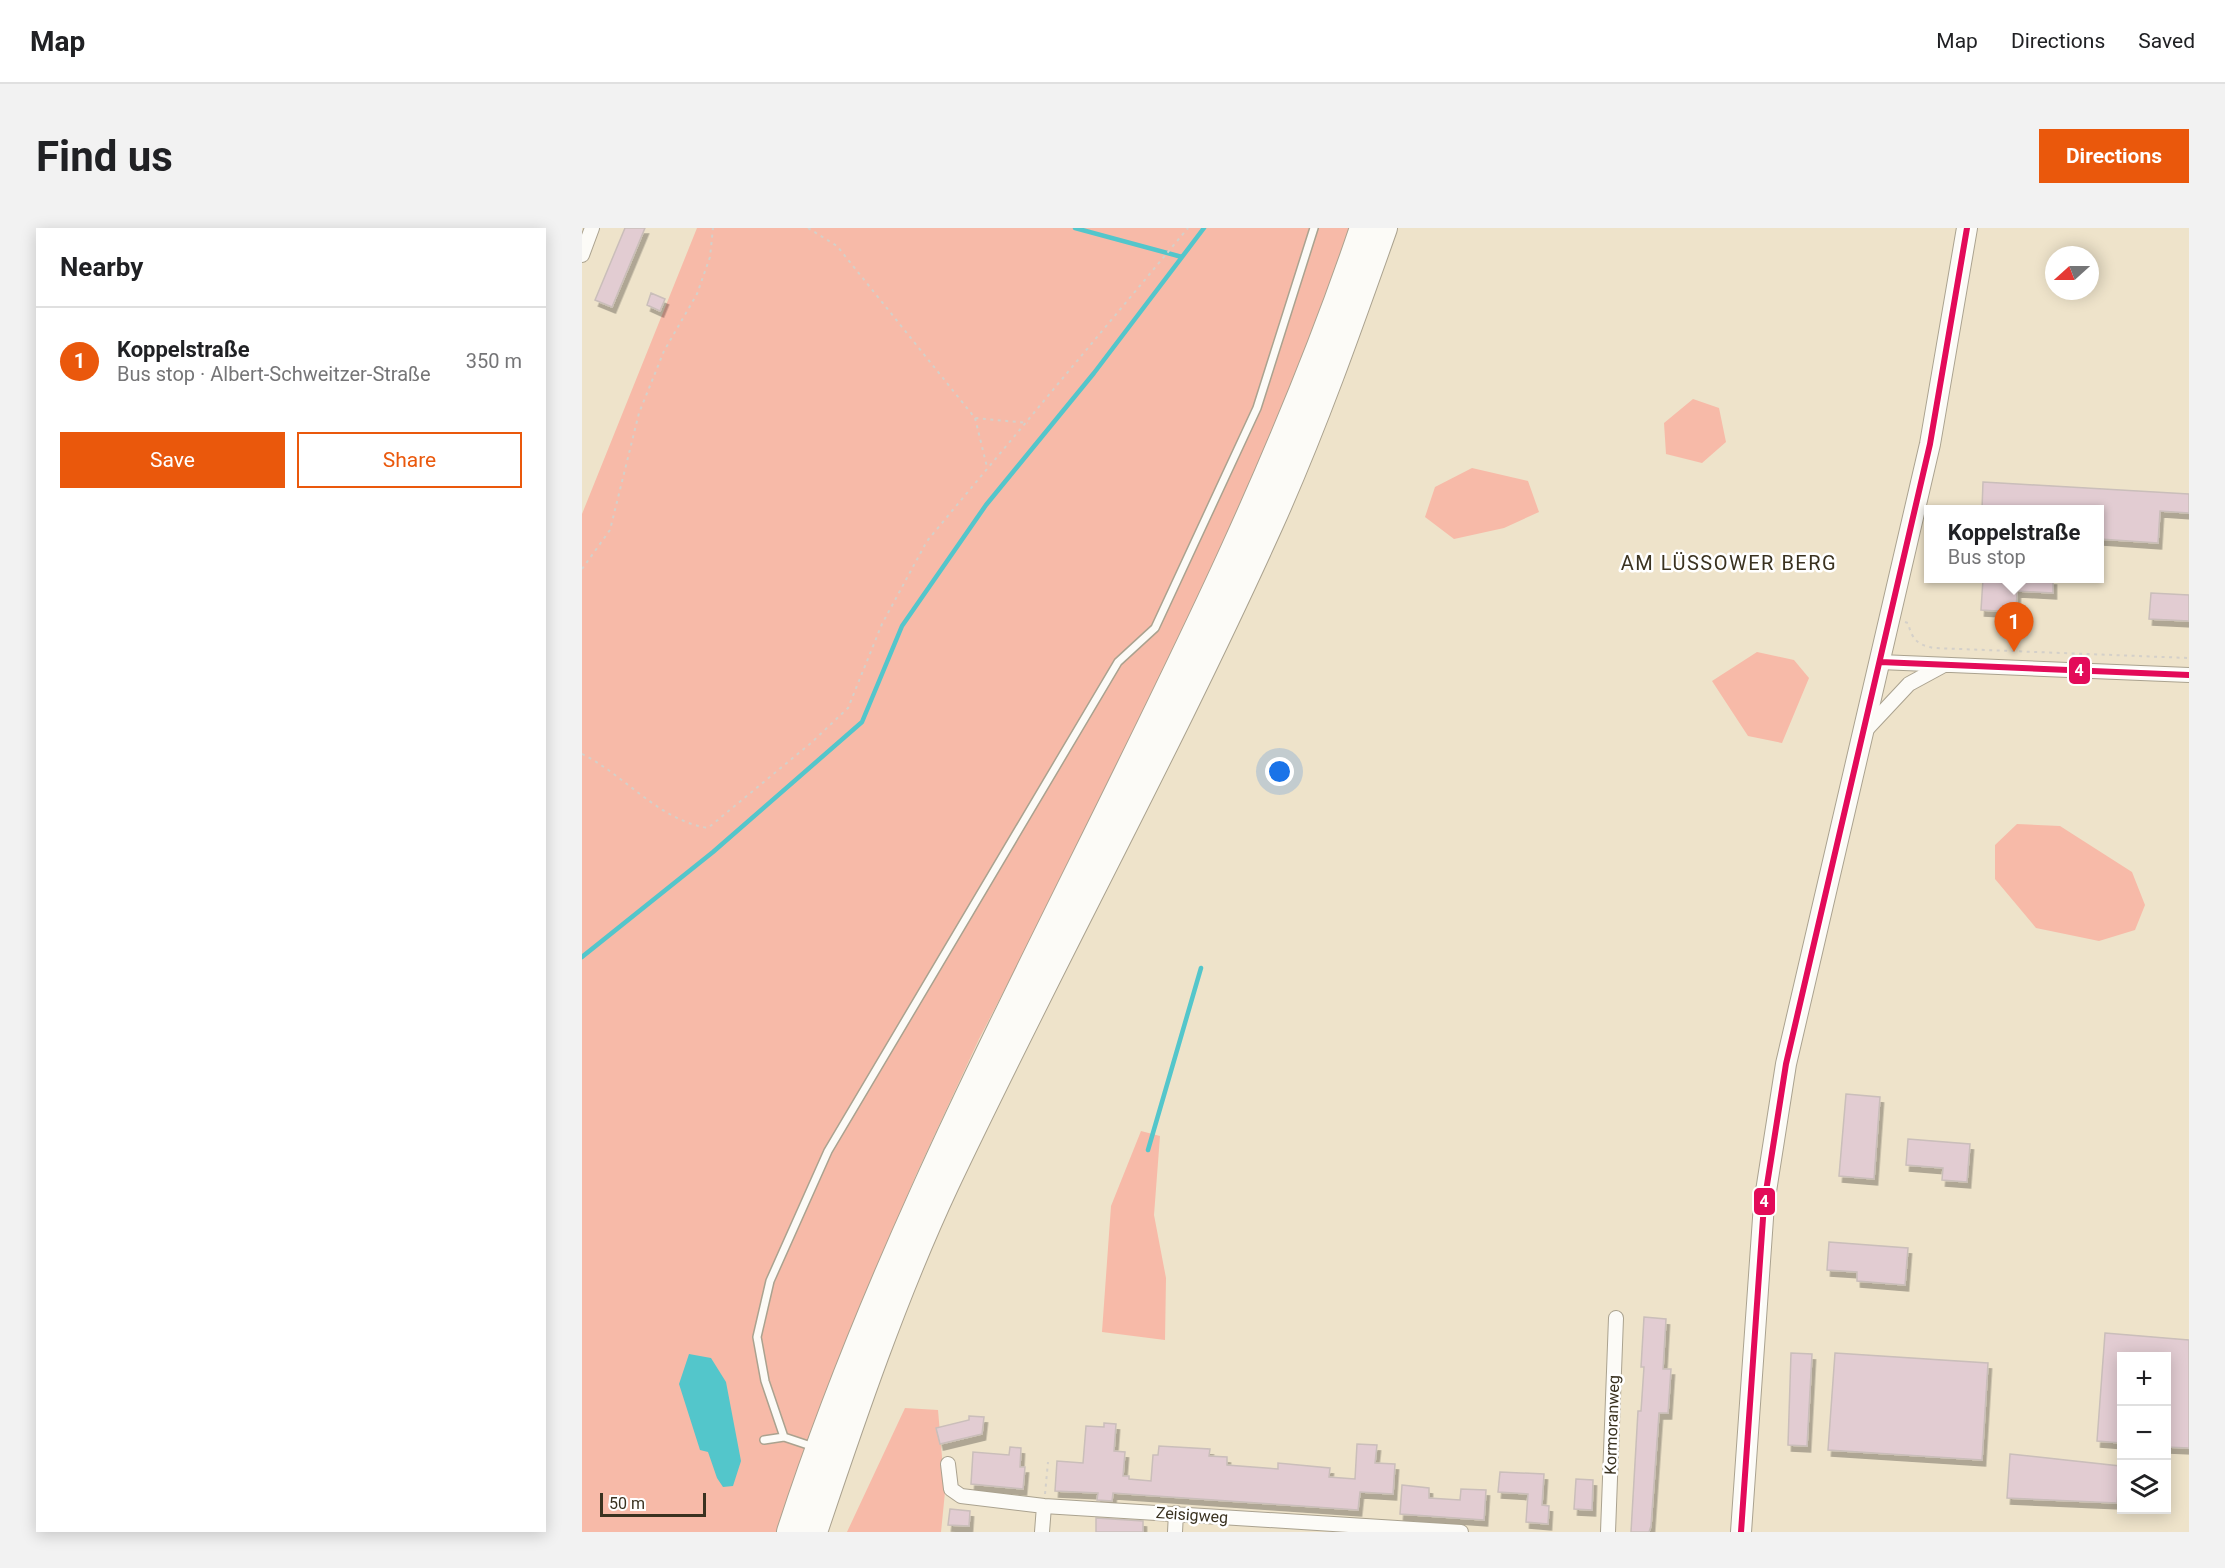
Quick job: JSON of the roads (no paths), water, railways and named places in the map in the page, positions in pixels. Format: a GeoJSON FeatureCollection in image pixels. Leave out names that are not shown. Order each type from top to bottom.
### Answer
{"type":"FeatureCollection","features":[{"type":"Feature","properties":{"kind":"highway"},"geometry":{"type":"LineString","coordinates":[[790,1532],[820,1449],[927,1183],[992,1044],[1170,689],[1256,503],[1312,365],[1363,228]]}},
{"type":"Feature","properties":{"kind":"highway"},"geometry":{"type":"LineString","coordinates":[[814,1532],[869,1373],[945,1187],[1198,679],[1272,520],[1335,364],[1383,228]]}},
{"type":"Feature","properties":{"kind":"street"},"geometry":{"type":"LineString","coordinates":[[582,255],[592,228]]}},
{"type":"Feature","properties":{"kind":"street"},"geometry":{"type":"LineString","coordinates":[[1741,1532],[1766,1192],[1788,1053],[1815,930],[1891,618],[1944,368],[1967,228]]}},
{"type":"Feature","properties":{"kind":"street"},"geometry":{"type":"LineString","coordinates":[[1880,662],[2189,675]]}},
{"type":"Feature","properties":{"kind":"street"},"geometry":{"type":"LineString","coordinates":[[1865,731],[1909,684],[1946,664]]}},
{"type":"Feature","properties":{"kind":"street","name":"Kormoranweg"},"geometry":{"type":"LineString","coordinates":[[1608,1532],[1616,1318]]}},
{"type":"Feature","properties":{"kind":"street","name":"Zeisigweg"},"geometry":{"type":"LineString","coordinates":[[948,1464],[951,1489],[961,1496],[1044,1506],[1176,1513],[1318,1528],[1461,1532]]}},
{"type":"Feature","properties":{"kind":"street"},"geometry":{"type":"LineString","coordinates":[[1042,1532],[1044,1506]]}},
{"type":"Feature","properties":{"kind":"street"},"geometry":{"type":"LineString","coordinates":[[1175,1532],[1176,1513]]}},
{"type":"Feature","properties":{"kind":"lane"},"geometry":{"type":"LineString","coordinates":[[784,1437],[765,1381],[757,1338],[770,1281],[834,1140],[1118,662],[1155,628],[1257,408],[1314,228]]}},
{"type":"Feature","properties":{"kind":"lane"},"geometry":{"type":"LineString","coordinates":[[765,1440],[784,1437],[820,1449]]}},
{"type":"Feature","properties":{"kind":"water"},"geometry":{"type":"Polygon","coordinates":[[[689,1354],[711,1358],[726,1382],[741,1461],[733,1486],[723,1487],[717,1478],[708,1452],[700,1450],[679,1384],[689,1354]]]}},
{"type":"Feature","properties":{"kind":"waterway"},"geometry":{"type":"LineString","coordinates":[[1075,228],[1182,257]]}},
{"type":"Feature","properties":{"kind":"waterway"},"geometry":{"type":"LineString","coordinates":[[582,957],[713,852],[862,722],[902,626],[986,505],[1094,373],[1204,228]]}},
{"type":"Feature","properties":{"kind":"waterway"},"geometry":{"type":"LineString","coordinates":[[1148,1150],[1201,968]]}},
{"type":"Feature","properties":{"kind":"place","name":"Koppelstraße"},"geometry":{"type":"Point","coordinates":[2014,652]}},
{"type":"Feature","properties":{"kind":"district","name":"AM LÜSSOWER BERG"},"geometry":{"type":"Point","coordinates":[1729,563]}}]}
